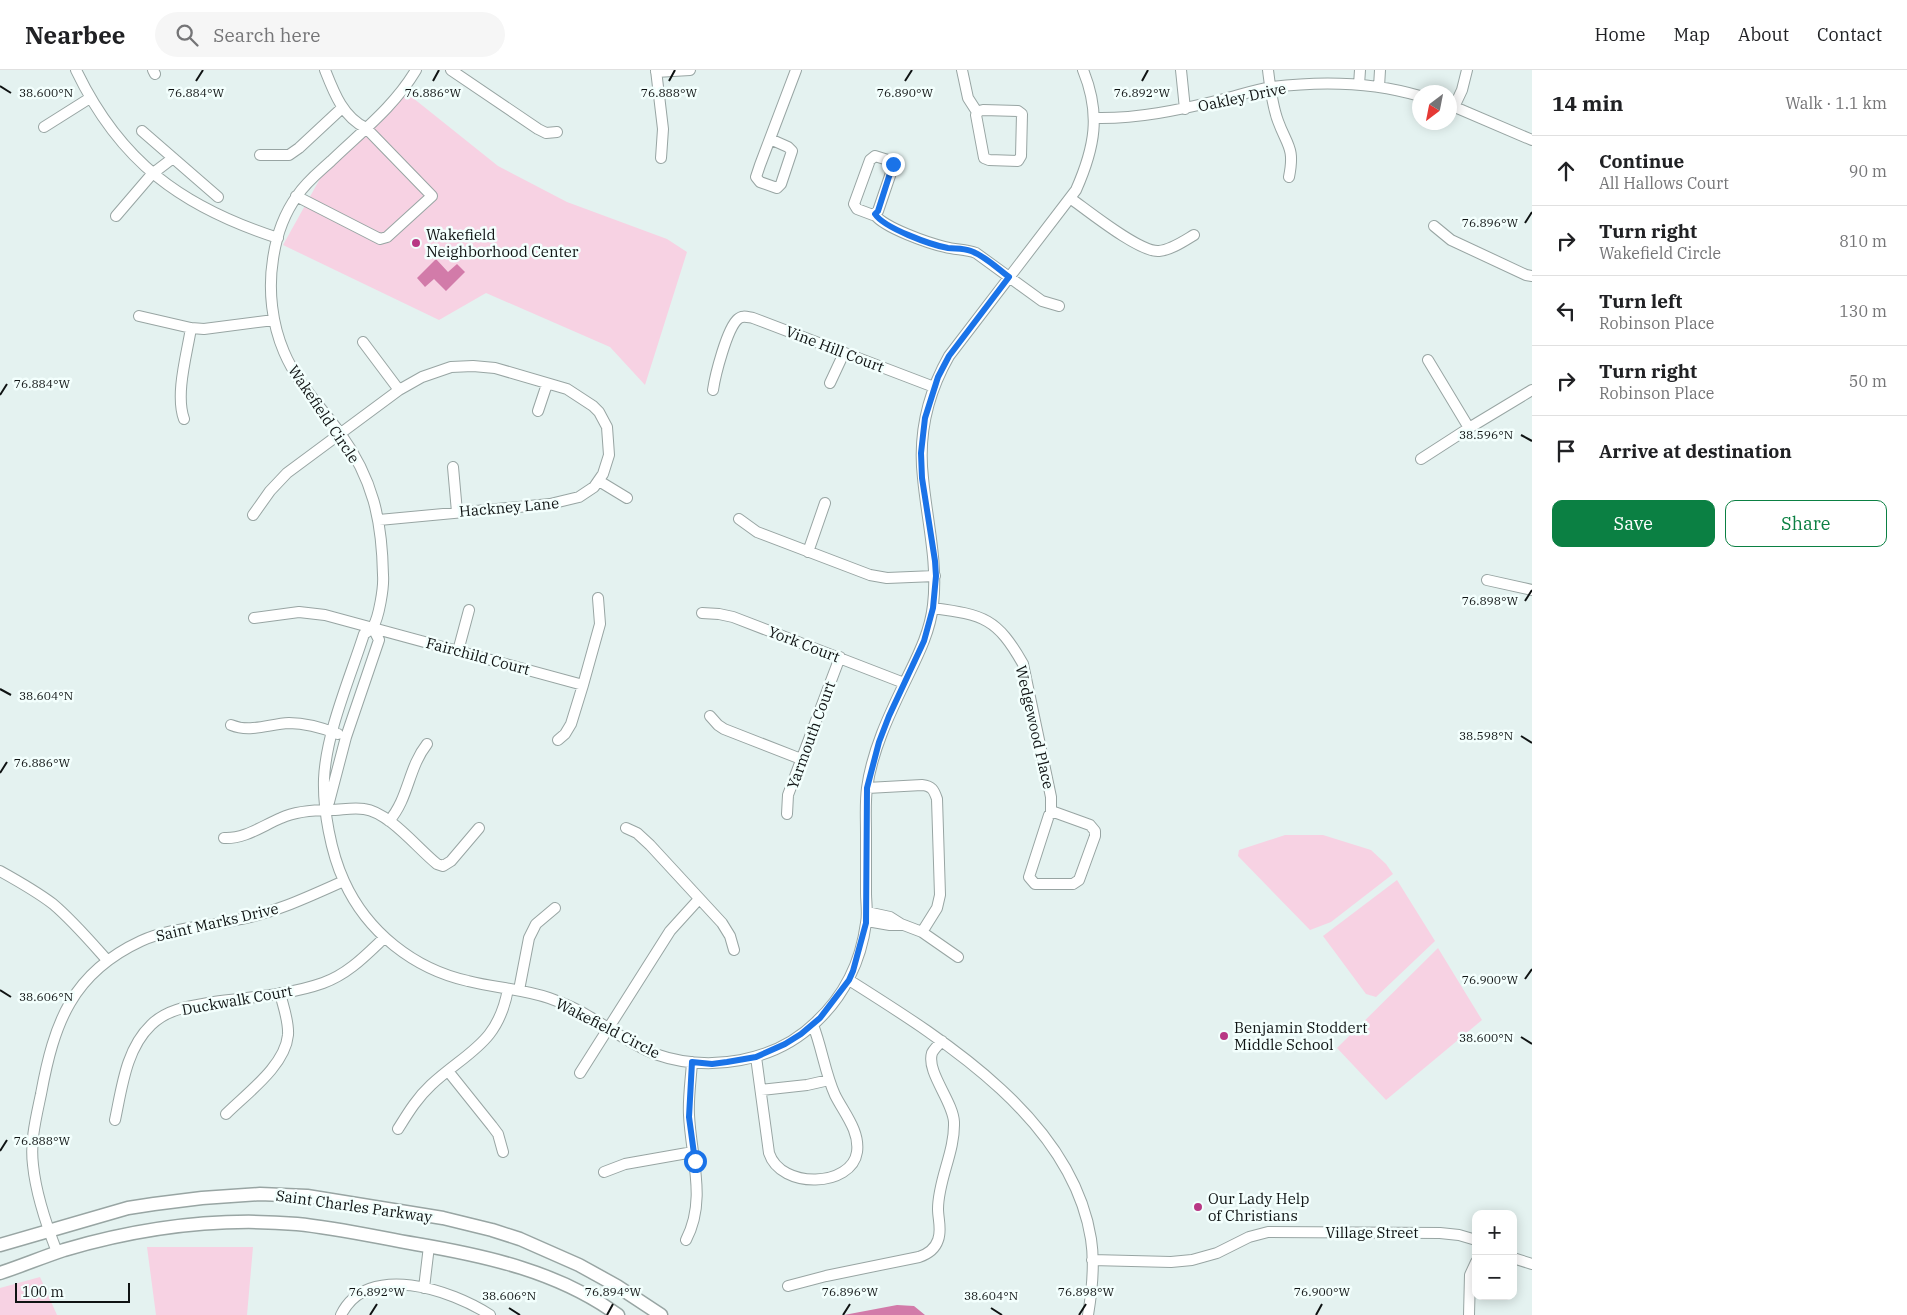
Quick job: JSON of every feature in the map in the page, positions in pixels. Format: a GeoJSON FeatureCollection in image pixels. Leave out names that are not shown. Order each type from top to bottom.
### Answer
{"type":"FeatureCollection","features":[{"type":"Feature","properties":{"kind":"main road","name":"Saint Charles Parkway"},"geometry":{"type":"LineString","coordinates":[[0,1245],[128,1208],[202,1198],[260,1194],[307,1196],[443,1218],[510,1236],[579,1264],[661,1315]]}},
{"type":"Feature","properties":{"kind":"main road","name":"Saint Charles Parkway"},"geometry":{"type":"LineString","coordinates":[[0,1273],[57,1252],[131,1234],[193,1225],[259,1222],[322,1227],[488,1258],[533,1271],[576,1290],[618,1315]]}},
{"type":"Feature","properties":{"kind":"street"},"geometry":{"type":"LineString","coordinates":[[76,70],[90,98],[122,143],[152,174],[182,195],[212,212],[248,228],[278,238]]}},
{"type":"Feature","properties":{"kind":"street"},"geometry":{"type":"LineString","coordinates":[[296,196],[380,239],[387,237],[432,196],[366,128],[356,124],[342,108],[325,70]]}},
{"type":"Feature","properties":{"kind":"street","name":"Wakefield Circle"},"geometry":{"type":"LineString","coordinates":[[416,70],[393,102],[316,174],[296,196],[278,238],[271,275],[274,320],[289,364],[306,390],[341,435],[368,481],[379,520],[384,589],[373,628],[364,634],[333,731],[324,776],[332,846],[344,881],[366,918],[384,938],[409,957],[442,974],[468,982],[519,990],[540,995],[569,1006],[654,1053],[692,1062],[712,1064],[756,1057],[785,1044],[813,1025],[828,1009],[849,980],[860,950],[867,916],[867,788],[879,742],[924,641],[933,608],[936,576],[922,478],[921,453],[925,418],[934,387],[949,356],[1076,190],[1086,165],[1095,118],[1083,70]]}},
{"type":"Feature","properties":{"kind":"street"},"geometry":{"type":"LineString","coordinates":[[451,70],[538,129],[546,133],[557,132]]}},
{"type":"Feature","properties":{"kind":"street"},"geometry":{"type":"LineString","coordinates":[[661,158],[663,129],[656,71],[690,70]]}},
{"type":"Feature","properties":{"kind":"street"},"geometry":{"type":"LineString","coordinates":[[770,140],[788,147],[792,151],[781,184],[777,188],[760,182],[756,177],[796,70]]}},
{"type":"Feature","properties":{"kind":"street"},"geometry":{"type":"LineString","coordinates":[[962,70],[968,98],[977,112],[984,158],[986,160],[1014,162],[1020,160],[1022,117],[1020,113],[983,110],[977,112]]}},
{"type":"Feature","properties":{"kind":"street"},"geometry":{"type":"LineString","coordinates":[[1181,70],[1185,109]]}},
{"type":"Feature","properties":{"kind":"street"},"geometry":{"type":"LineString","coordinates":[[1268,70],[1277,119],[1290,150],[1292,165],[1289,177]]}},
{"type":"Feature","properties":{"kind":"street"},"geometry":{"type":"LineString","coordinates":[[1359,86],[1360,70]]}},
{"type":"Feature","properties":{"kind":"street"},"geometry":{"type":"LineString","coordinates":[[1379,87],[1380,70]]}},
{"type":"Feature","properties":{"kind":"street"},"geometry":{"type":"LineString","coordinates":[[1457,98],[1462,90],[1467,70]]}},
{"type":"Feature","properties":{"kind":"street","name":"Oakley Drive"},"geometry":{"type":"LineString","coordinates":[[1095,118],[1147,115],[1185,109],[1271,88],[1318,85],[1359,86],[1379,87],[1412,94]]}},
{"type":"Feature","properties":{"kind":"street"},"geometry":{"type":"LineString","coordinates":[[44,127],[90,98]]}},
{"type":"Feature","properties":{"kind":"street"},"geometry":{"type":"LineString","coordinates":[[260,155],[288,155],[299,148],[342,108]]}},
{"type":"Feature","properties":{"kind":"street"},"geometry":{"type":"LineString","coordinates":[[1457,108],[1532,140]]}},
{"type":"Feature","properties":{"kind":"street"},"geometry":{"type":"LineString","coordinates":[[142,131],[218,197]]}},
{"type":"Feature","properties":{"kind":"street"},"geometry":{"type":"LineString","coordinates":[[875,214],[878,211],[893,167],[891,161],[876,156],[870,160],[854,204],[857,209],[875,214],[878,219],[893,228],[940,246],[969,250],[976,253],[1042,301],[1060,306]]}},
{"type":"Feature","properties":{"kind":"street"},"geometry":{"type":"LineString","coordinates":[[116,216],[152,174],[173,158]]}},
{"type":"Feature","properties":{"kind":"street"},"geometry":{"type":"LineString","coordinates":[[1070,198],[1126,237],[1153,251],[1164,250],[1194,235]]}},
{"type":"Feature","properties":{"kind":"street"},"geometry":{"type":"LineString","coordinates":[[1434,226],[1451,240],[1532,276]]}},
{"type":"Feature","properties":{"kind":"street"},"geometry":{"type":"LineString","coordinates":[[139,316],[190,328],[217,328],[274,320]]}},
{"type":"Feature","properties":{"kind":"street","name":"Vine Hill Court"},"geometry":{"type":"LineString","coordinates":[[713,390],[716,371],[736,320],[742,317],[753,318],[934,387]]}},
{"type":"Feature","properties":{"kind":"street"},"geometry":{"type":"LineString","coordinates":[[184,419],[181,404],[190,328]]}},
{"type":"Feature","properties":{"kind":"street"},"geometry":{"type":"LineString","coordinates":[[363,342],[399,390]]}},
{"type":"Feature","properties":{"kind":"street"},"geometry":{"type":"LineString","coordinates":[[830,383],[844,353]]}},
{"type":"Feature","properties":{"kind":"street"},"geometry":{"type":"LineString","coordinates":[[1428,360],[1469,428]]}},
{"type":"Feature","properties":{"kind":"street","name":"Hackney Lane"},"geometry":{"type":"LineString","coordinates":[[253,515],[270,491],[287,473],[341,435],[399,390],[428,374],[451,366],[495,368],[567,389],[594,406],[604,420],[609,435],[609,455],[603,474],[588,492],[579,497],[561,503],[379,520]]}},
{"type":"Feature","properties":{"kind":"street"},"geometry":{"type":"LineString","coordinates":[[538,411],[546,384]]}},
{"type":"Feature","properties":{"kind":"street"},"geometry":{"type":"LineString","coordinates":[[1421,459],[1532,390]]}},
{"type":"Feature","properties":{"kind":"street"},"geometry":{"type":"LineString","coordinates":[[453,467],[457,512]]}},
{"type":"Feature","properties":{"kind":"street"},"geometry":{"type":"LineString","coordinates":[[599,481],[627,498]]}},
{"type":"Feature","properties":{"kind":"street"},"geometry":{"type":"LineString","coordinates":[[808,552],[825,503]]}},
{"type":"Feature","properties":{"kind":"street"},"geometry":{"type":"LineString","coordinates":[[739,519],[757,532],[856,571],[880,577],[936,576]]}},
{"type":"Feature","properties":{"kind":"street"},"geometry":{"type":"LineString","coordinates":[[1487,580],[1532,590]]}},
{"type":"Feature","properties":{"kind":"street"},"geometry":{"type":"LineString","coordinates":[[558,740],[565,734],[571,724],[583,685],[600,624],[598,598]]}},
{"type":"Feature","properties":{"kind":"street","name":"Wedgewood Place"},"geometry":{"type":"LineString","coordinates":[[933,608],[983,617],[1007,637],[1023,664],[1051,797],[1051,812],[1047,819],[1029,877],[1036,884],[1073,884],[1079,880],[1095,831],[1090,824],[1051,812]]}},
{"type":"Feature","properties":{"kind":"street"},"geometry":{"type":"LineString","coordinates":[[458,651],[469,610]]}},
{"type":"Feature","properties":{"kind":"street","name":"Fairchild Court"},"geometry":{"type":"LineString","coordinates":[[254,618],[299,612],[312,613],[583,685]]}},
{"type":"Feature","properties":{"kind":"street","name":"York Court"},"geometry":{"type":"LineString","coordinates":[[702,613],[733,617],[904,683]]}},
{"type":"Feature","properties":{"kind":"street","name":"Wakefield Circle"},"geometry":{"type":"LineString","coordinates":[[327,810],[346,737],[379,640],[373,628]]}},
{"type":"Feature","properties":{"kind":"street","name":"Yarmouth Court"},"geometry":{"type":"LineString","coordinates":[[787,814],[788,795],[800,758],[840,657]]}},
{"type":"Feature","properties":{"kind":"street"},"geometry":{"type":"LineString","coordinates":[[710,716],[718,726],[730,732],[800,758]]}},
{"type":"Feature","properties":{"kind":"street"},"geometry":{"type":"LineString","coordinates":[[231,725],[240,729],[250,729],[289,723],[300,724],[333,731],[346,737]]}},
{"type":"Feature","properties":{"kind":"street"},"geometry":{"type":"LineString","coordinates":[[389,821],[401,805],[417,759],[427,744]]}},
{"type":"Feature","properties":{"kind":"street"},"geometry":{"type":"LineString","coordinates":[[867,788],[922,785],[929,786],[935,793],[937,799],[940,897],[937,908],[922,932]]}},
{"type":"Feature","properties":{"kind":"street"},"geometry":{"type":"LineString","coordinates":[[224,838],[231,839],[248,834],[292,814],[327,810],[366,809],[377,813],[389,821],[437,864],[443,866],[451,861],[479,828]]}},
{"type":"Feature","properties":{"kind":"street"},"geometry":{"type":"LineString","coordinates":[[626,828],[637,833],[646,841],[727,930],[734,950]]}},
{"type":"Feature","properties":{"kind":"street"},"geometry":{"type":"LineString","coordinates":[[0,870],[52,904],[72,922],[107,960]]}},
{"type":"Feature","properties":{"kind":"street","name":"Saint Marks Drive"},"geometry":{"type":"LineString","coordinates":[[57,1252],[48,1231],[39,1200],[33,1165],[34,1129],[44,1074],[57,1028],[70,1000],[88,977],[107,960],[127,948],[155,936],[254,917],[289,905],[344,881]]}},
{"type":"Feature","properties":{"kind":"street"},"geometry":{"type":"LineString","coordinates":[[580,1073],[670,931],[699,899]]}},
{"type":"Feature","properties":{"kind":"street"},"geometry":{"type":"LineString","coordinates":[[519,990],[529,938],[536,924],[555,908]]}},
{"type":"Feature","properties":{"kind":"street"},"geometry":{"type":"LineString","coordinates":[[867,916],[890,925],[901,924],[922,932],[958,957]]}},
{"type":"Feature","properties":{"kind":"street","name":"Duckwalk Court"},"geometry":{"type":"LineString","coordinates":[[115,1120],[130,1057],[143,1034],[160,1018],[172,1011],[188,1006],[280,993],[323,984],[342,975],[358,963],[384,938]]}},
{"type":"Feature","properties":{"kind":"street"},"geometry":{"type":"LineString","coordinates":[[849,980],[924,1027],[974,1066],[1036,1124],[1058,1154],[1076,1184],[1092,1240],[1092,1292],[1088,1315]]}},
{"type":"Feature","properties":{"kind":"street"},"geometry":{"type":"LineString","coordinates":[[398,1129],[420,1096],[482,1045],[492,1033],[502,1014],[508,989]]}},
{"type":"Feature","properties":{"kind":"street"},"geometry":{"type":"LineString","coordinates":[[226,1114],[273,1068],[282,1055],[288,1030],[280,993]]}},
{"type":"Feature","properties":{"kind":"street"},"geometry":{"type":"LineString","coordinates":[[756,1057],[770,1153],[774,1163],[784,1172],[796,1178],[806,1180],[829,1177],[844,1171],[851,1166],[856,1157],[857,1145],[854,1130],[829,1080],[821,1045],[813,1025]]}},
{"type":"Feature","properties":{"kind":"street"},"geometry":{"type":"LineString","coordinates":[[788,1286],[826,1276],[919,1257],[931,1251],[936,1245],[940,1230],[938,1209],[940,1192],[954,1127],[953,1114],[932,1064],[933,1051],[942,1041]]}},
{"type":"Feature","properties":{"kind":"street"},"geometry":{"type":"LineString","coordinates":[[686,1240],[693,1228],[696,1207],[697,1173],[689,1109],[692,1062]]}},
{"type":"Feature","properties":{"kind":"street"},"geometry":{"type":"LineString","coordinates":[[448,1072],[498,1134],[503,1152]]}},
{"type":"Feature","properties":{"kind":"street"},"geometry":{"type":"LineString","coordinates":[[761,1090],[807,1085],[829,1080]]}},
{"type":"Feature","properties":{"kind":"street"},"geometry":{"type":"LineString","coordinates":[[604,1172],[625,1164],[693,1152]]}},
{"type":"Feature","properties":{"kind":"street","name":"Village Street"},"geometry":{"type":"LineString","coordinates":[[1092,1260],[1171,1262],[1192,1260],[1216,1253],[1249,1237],[1268,1232],[1440,1233],[1459,1234],[1472,1239]]}},
{"type":"Feature","properties":{"kind":"street"},"geometry":{"type":"LineString","coordinates":[[424,1288],[429,1246]]}},
{"type":"Feature","properties":{"kind":"street"},"geometry":{"type":"LineString","coordinates":[[1517,1259],[1532,1264]]}},
{"type":"Feature","properties":{"kind":"street"},"geometry":{"type":"LineString","coordinates":[[1469,1315],[1470,1275],[1472,1271]]}},
{"type":"Feature","properties":{"kind":"street"},"geometry":{"type":"LineString","coordinates":[[341,1315],[352,1299],[368,1289],[389,1285],[424,1288],[455,1296],[490,1315]]}},
{"type":"Feature","properties":{"kind":"shaded area"},"geometry":{"type":"Polygon","coordinates":[[[403,90],[498,166],[567,202],[667,239],[687,252],[645,385],[610,347],[486,293],[439,320],[283,245],[336,150],[403,90]]]}},
{"type":"Feature","properties":{"kind":"shaded area"},"geometry":{"type":"Polygon","coordinates":[[[436,259],[448,272],[457,264],[465,272],[446,291],[434,279],[425,287],[417,278],[436,259]]]}},
{"type":"Feature","properties":{"kind":"shaded area"},"geometry":{"type":"Polygon","coordinates":[[[1285,835],[1323,835],[1371,850],[1386,864],[1393,874],[1331,922],[1310,930],[1238,856],[1239,850],[1285,835]]]}},
{"type":"Feature","properties":{"kind":"shaded area"},"geometry":{"type":"Polygon","coordinates":[[[1397,880],[1435,941],[1376,997],[1366,994],[1323,936],[1397,880]]]}},
{"type":"Feature","properties":{"kind":"shaded area"},"geometry":{"type":"Polygon","coordinates":[[[1438,948],[1482,1020],[1386,1100],[1337,1048],[1438,948]]]}},
{"type":"Feature","properties":{"kind":"shaded area"},"geometry":{"type":"Polygon","coordinates":[[[147,1247],[253,1247],[247,1315],[156,1315],[147,1247]]]}},
{"type":"Feature","properties":{"kind":"shaded area"},"geometry":{"type":"Polygon","coordinates":[[[40,1277],[57,1315],[0,1315],[0,1288],[40,1277]]]}},
{"type":"Feature","properties":{"kind":"shaded area"},"geometry":{"type":"Polygon","coordinates":[[[897,1305],[914,1306],[925,1315],[844,1315],[897,1305]]]}},
{"type":"Feature","properties":{"kind":"place","name":"Wakefield Neighborhood Center"},"geometry":{"type":"Point","coordinates":[416,243]}},
{"type":"Feature","properties":{"kind":"place","name":"Benjamin Stoddert Middle School"},"geometry":{"type":"Point","coordinates":[1224,1036]}},
{"type":"Feature","properties":{"kind":"place","name":"Our Lady Help of Christians"},"geometry":{"type":"Point","coordinates":[1198,1207]}},
{"type":"Feature","properties":{"kind":"route"},"geometry":{"type":"LineString","coordinates":[[695,1161],[689,1117],[692,1062],[712,1064],[756,1057],[785,1044],[801,1034],[820,1018],[849,980],[853,971],[860,950],[867,912],[867,788],[879,742],[924,641],[933,608],[936,576],[935,561],[922,478],[921,453],[925,418],[942,367],[1009,277],[976,253],[969,250],[940,246],[893,228],[878,219],[875,214],[878,211],[893,164]]}}]}
